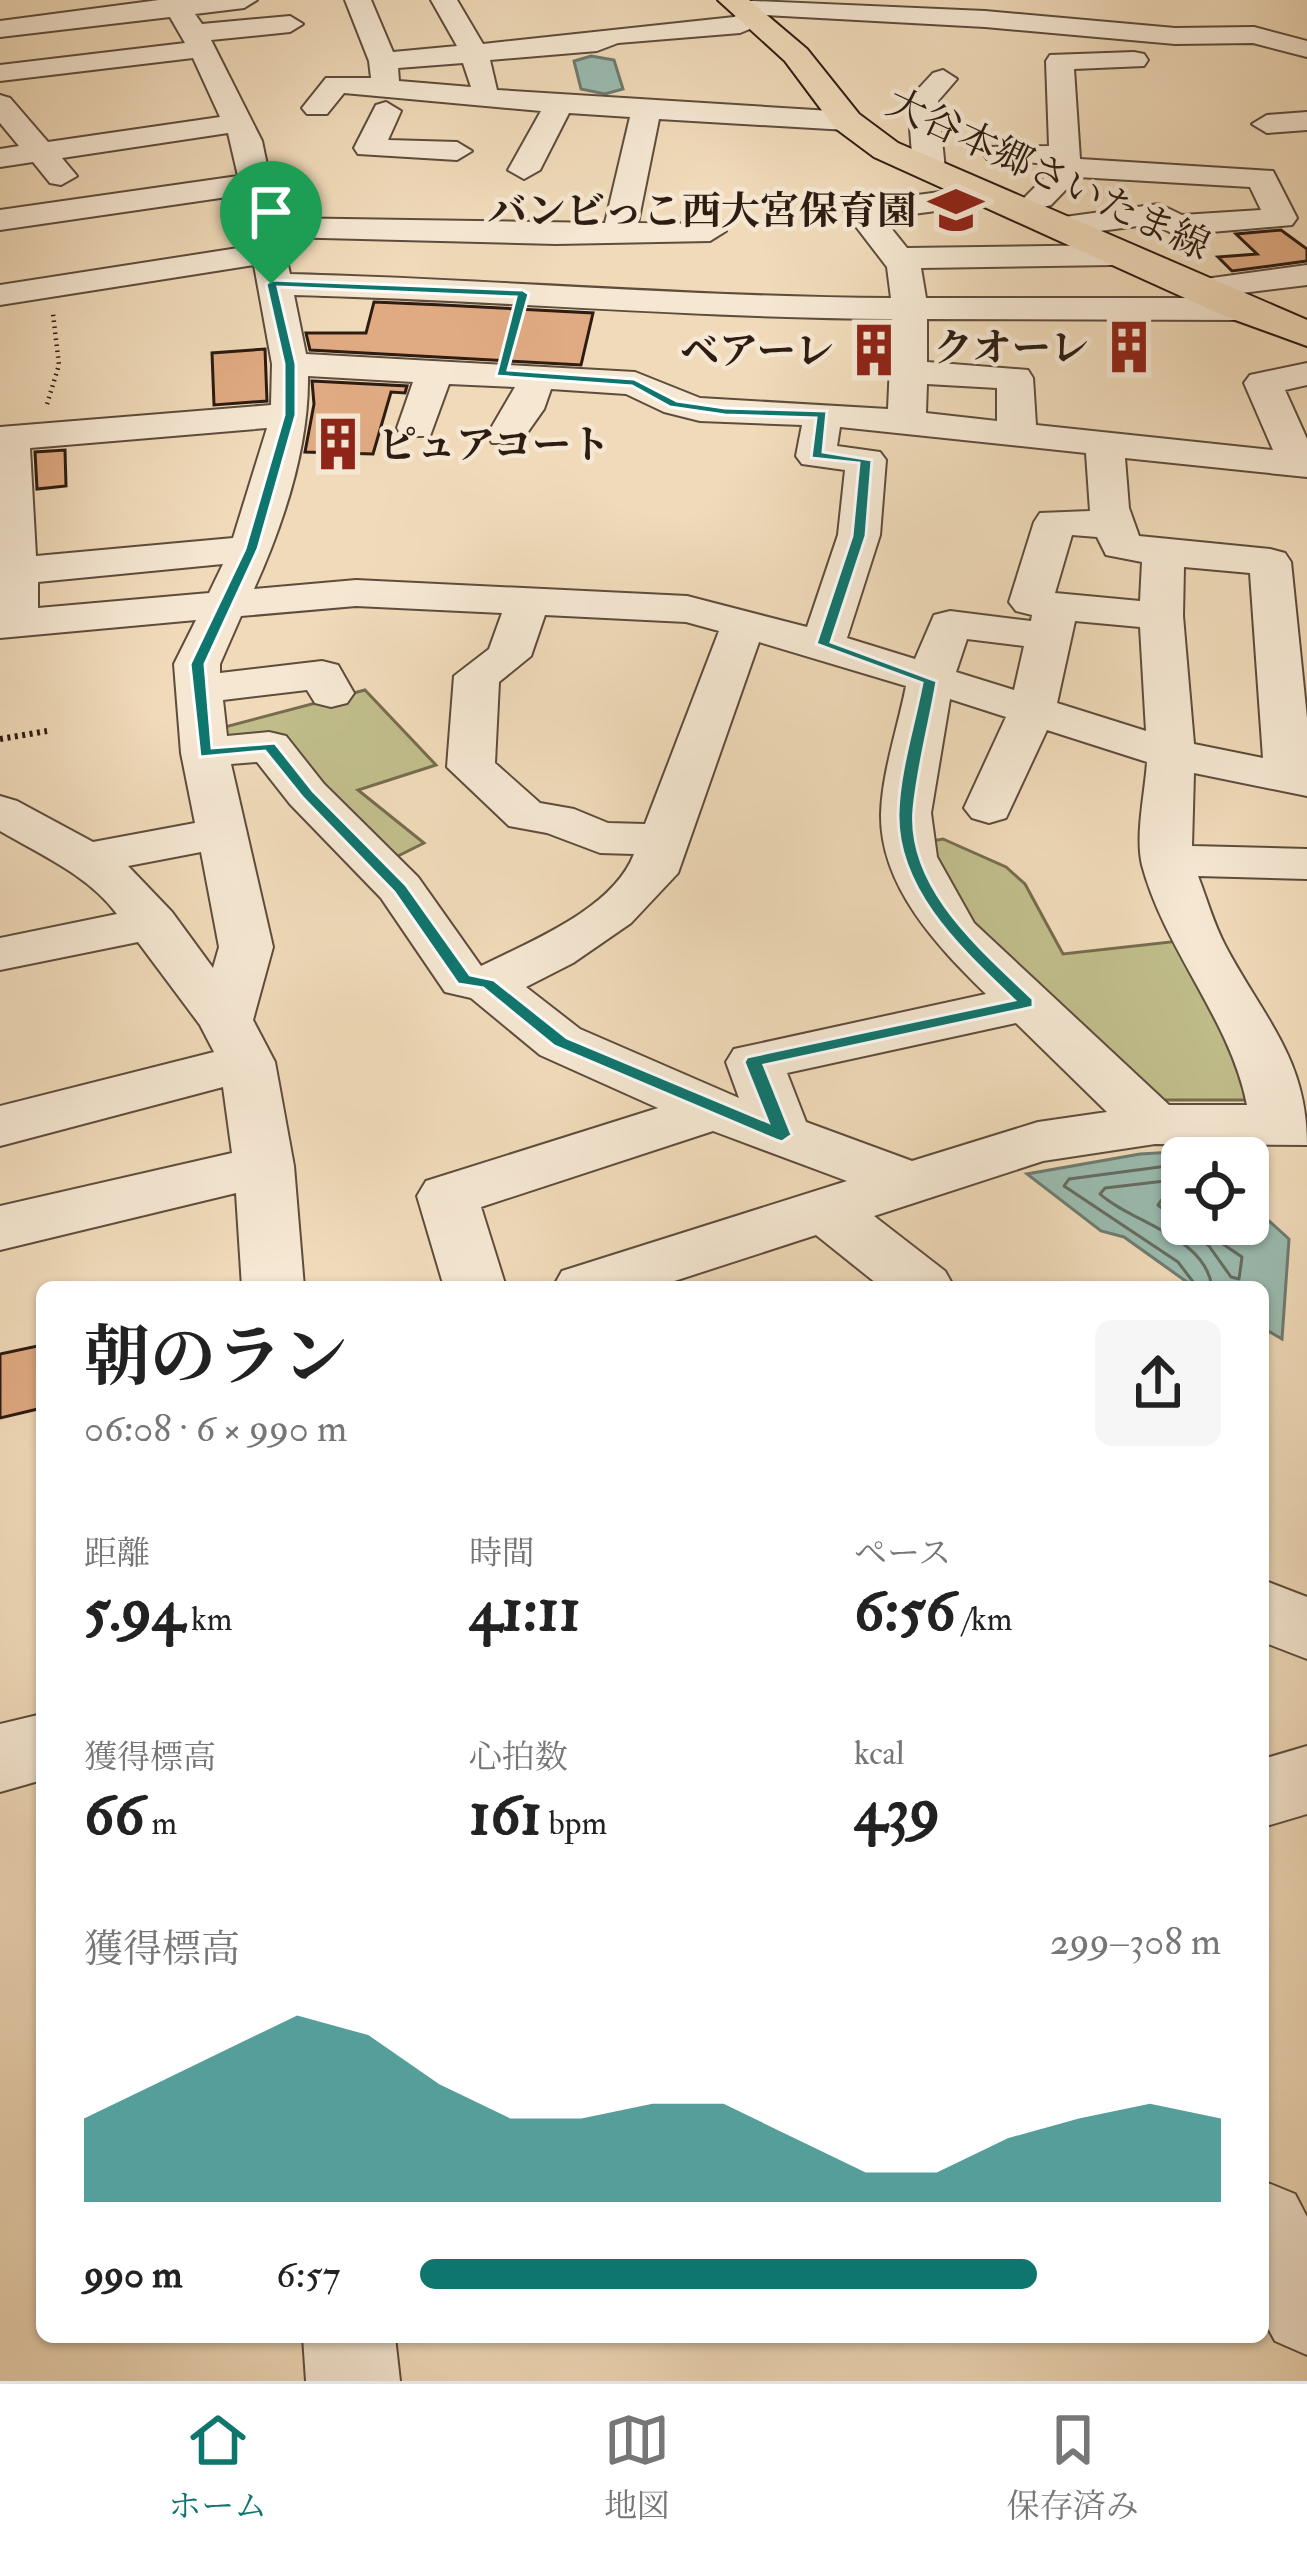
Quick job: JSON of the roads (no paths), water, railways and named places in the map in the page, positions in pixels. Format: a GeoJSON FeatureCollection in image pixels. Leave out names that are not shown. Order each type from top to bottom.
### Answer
{"type":"FeatureCollection","features":[{"type":"Feature","properties":{"kind":"main road","name":"大谷本郷さいたま線"},"geometry":{"type":"LineString","coordinates":[[741,8],[796,55],[848,122],[886,150],[1195,289],[1307,334]]}},
{"type":"Feature","properties":{"kind":"street"},"geometry":{"type":"LineString","coordinates":[[36,0],[70,21],[107,70]]}},
{"type":"Feature","properties":{"kind":"street"},"geometry":{"type":"LineString","coordinates":[[149,38],[244,0]]}},
{"type":"Feature","properties":{"kind":"street"},"geometry":{"type":"LineString","coordinates":[[358,0],[385,87],[369,148],[457,151]]}},
{"type":"Feature","properties":{"kind":"street"},"geometry":{"type":"LineString","coordinates":[[444,0],[474,53],[477,106]]}},
{"type":"Feature","properties":{"kind":"street"},"geometry":{"type":"LineString","coordinates":[[1027,211],[1062,178],[1065,121],[1060,62],[1137,60],[1133,0]]}},
{"type":"Feature","properties":{"kind":"street"},"geometry":{"type":"LineString","coordinates":[[0,158],[128,128],[270,111],[385,87],[474,53],[740,25],[741,8],[805,5],[1068,13],[1132,33],[1254,35],[1307,49]]}},
{"type":"Feature","properties":{"kind":"street"},"geometry":{"type":"LineString","coordinates":[[982,13],[1006,48]]}},
{"type":"Feature","properties":{"kind":"street"},"geometry":{"type":"LineString","coordinates":[[0,29],[70,21],[289,22]]}},
{"type":"Feature","properties":{"kind":"street"},"geometry":{"type":"LineString","coordinates":[[0,73],[107,70],[186,22]]}},
{"type":"Feature","properties":{"kind":"street"},"geometry":{"type":"LineString","coordinates":[[186,22],[270,111]]}},
{"type":"Feature","properties":{"kind":"street"},"geometry":{"type":"LineString","coordinates":[[929,169],[922,100],[943,80]]}},
{"type":"Feature","properties":{"kind":"street"},"geometry":{"type":"LineString","coordinates":[[385,87],[477,106],[559,104],[926,125]]}},
{"type":"Feature","properties":{"kind":"street"},"geometry":{"type":"LineString","coordinates":[[524,170],[559,104]]}},
{"type":"Feature","properties":{"kind":"street"},"geometry":{"type":"LineString","coordinates":[[620,231],[646,109]]}},
{"type":"Feature","properties":{"kind":"street"},"geometry":{"type":"LineString","coordinates":[[270,111],[256,183],[290,364],[290,415],[251,549],[197,664],[205,753],[247,947],[236,1041],[264,1166],[273,1281]]}},
{"type":"Feature","properties":{"kind":"street"},"geometry":{"type":"LineString","coordinates":[[4,117],[44,151],[125,276]]}},
{"type":"Feature","properties":{"kind":"street"},"geometry":{"type":"LineString","coordinates":[[1023,119],[1065,121]]}},
{"type":"Feature","properties":{"kind":"street"},"geometry":{"type":"LineString","coordinates":[[1267,124],[1307,121]]}},
{"type":"Feature","properties":{"kind":"street"},"geometry":{"type":"LineString","coordinates":[[998,153],[1262,178],[1281,218],[1176,225],[1160,214],[1062,226]]}},
{"type":"Feature","properties":{"kind":"street"},"geometry":{"type":"LineString","coordinates":[[0,220],[256,183]]}},
{"type":"Feature","properties":{"kind":"street"},"geometry":{"type":"LineString","coordinates":[[316,227],[319,192]]}},
{"type":"Feature","properties":{"kind":"street"},"geometry":{"type":"LineString","coordinates":[[907,422],[910,310],[904,266],[860,211],[993,195]]}},
{"type":"Feature","properties":{"kind":"street"},"geometry":{"type":"LineString","coordinates":[[268,254],[316,227],[556,234],[710,230]]}},
{"type":"Feature","properties":{"kind":"street"},"geometry":{"type":"LineString","coordinates":[[0,295],[268,254],[523,294],[910,310],[1241,309]]}},
{"type":"Feature","properties":{"kind":"street"},"geometry":{"type":"LineString","coordinates":[[897,258],[1121,254]]}},
{"type":"Feature","properties":{"kind":"street"},"geometry":{"type":"LineString","coordinates":[[506,435],[525,409],[519,374],[523,294],[544,271],[560,271]]}},
{"type":"Feature","properties":{"kind":"street"},"geometry":{"type":"LineString","coordinates":[[1195,289],[1307,275]]}},
{"type":"Feature","properties":{"kind":"street"},"geometry":{"type":"LineString","coordinates":[[290,364],[634,383],[674,404],[725,412],[823,414],[1303,465]]}},
{"type":"Feature","properties":{"kind":"street"},"geometry":{"type":"LineString","coordinates":[[416,428],[435,370]]}},
{"type":"Feature","properties":{"kind":"street"},"geometry":{"type":"LineString","coordinates":[[908,372],[1015,378],[1017,433]]}},
{"type":"Feature","properties":{"kind":"street"},"geometry":{"type":"LineString","coordinates":[[1303,465],[1263,383],[1307,374]]}},
{"type":"Feature","properties":{"kind":"street"},"geometry":{"type":"LineString","coordinates":[[823,414],[816,456],[866,460],[859,536],[824,644]]}},
{"type":"Feature","properties":{"kind":"street"},"geometry":{"type":"LineString","coordinates":[[290,415],[17,438],[16,571],[9,624],[356,592],[687,609],[824,644],[1171,754],[1298,780],[1270,562],[1121,546],[1111,516],[1105,445]]}},
{"type":"Feature","properties":{"kind":"street"},"geometry":{"type":"LineString","coordinates":[[1052,621],[1030,602],[1055,522],[1111,516],[1288,530]]}},
{"type":"Feature","properties":{"kind":"street"},"geometry":{"type":"LineString","coordinates":[[16,571],[251,549]]}},
{"type":"Feature","properties":{"kind":"street"},"geometry":{"type":"LineString","coordinates":[[602,1281],[1038,1142],[1155,1124],[1293,1124],[1267,1063],[1197,943],[1166,860],[1171,754],[1161,616],[1163,553]]}},
{"type":"Feature","properties":{"kind":"street"},"geometry":{"type":"LineString","coordinates":[[528,601],[509,656],[477,676],[471,767],[526,816],[556,819],[600,838],[664,839]]}},
{"type":"Feature","properties":{"kind":"street"},"geometry":{"type":"LineString","coordinates":[[1155,1124],[952,932],[912,857],[906,813],[930,681],[950,625],[1161,616]]}},
{"type":"Feature","properties":{"kind":"street"},"geometry":{"type":"LineString","coordinates":[[989,808],[1032,711],[1052,621]]}},
{"type":"Feature","properties":{"kind":"street"},"geometry":{"type":"LineString","coordinates":[[488,984],[554,951],[613,912],[652,873],[744,623]]}},
{"type":"Feature","properties":{"kind":"street"},"geometry":{"type":"LineString","coordinates":[[199,689],[322,675],[331,692]]}},
{"type":"Feature","properties":{"kind":"street"},"geometry":{"type":"LineString","coordinates":[[205,753],[269,746],[307,794],[400,888],[464,980],[488,984],[560,1042],[714,1110],[909,1182]]}},
{"type":"Feature","properties":{"kind":"street"},"geometry":{"type":"LineString","coordinates":[[0,811],[86,859],[123,887],[236,1041]]}},
{"type":"Feature","properties":{"kind":"street"},"geometry":{"type":"LineString","coordinates":[[86,859],[221,833]]}},
{"type":"Feature","properties":{"kind":"street"},"geometry":{"type":"LineString","coordinates":[[1166,860],[1307,864]]}},
{"type":"Feature","properties":{"kind":"street"},"geometry":{"type":"LineString","coordinates":[[0,954],[153,923]]}},
{"type":"Feature","properties":{"kind":"street"},"geometry":{"type":"LineString","coordinates":[[782,1135],[754,1062],[1027,1003]]}},
{"type":"Feature","properties":{"kind":"street"},"geometry":{"type":"LineString","coordinates":[[0,1126],[236,1041]]}},
{"type":"Feature","properties":{"kind":"street"},"geometry":{"type":"LineString","coordinates":[[474,1281],[447,1196],[714,1110]]}},
{"type":"Feature","properties":{"kind":"street"},"geometry":{"type":"LineString","coordinates":[[0,1228],[264,1166]]}},
{"type":"Feature","properties":{"kind":"street"},"geometry":{"type":"LineString","coordinates":[[823,1208],[915,1281]]}},
{"type":"Feature","properties":{"kind":"street"},"geometry":{"type":"LineString","coordinates":[[1269,1613],[1307,1630]]}},
{"type":"Feature","properties":{"kind":"street"},"geometry":{"type":"LineString","coordinates":[[0,1758],[36,1749]]}},
{"type":"Feature","properties":{"kind":"street"},"geometry":{"type":"LineString","coordinates":[[1269,1791],[1307,1780]]}},
{"type":"Feature","properties":{"kind":"street"},"geometry":{"type":"LineString","coordinates":[[1269,2238],[1307,2309]]}},
{"type":"Feature","properties":{"kind":"street"},"geometry":{"type":"LineString","coordinates":[[350,2343],[353,2381]]}},
{"type":"Feature","properties":{"kind":"water"},"geometry":{"type":"Polygon","coordinates":[[[591,56],[614,60],[623,89],[605,94],[581,89],[574,61],[591,56]]]}},
{"type":"Feature","properties":{"kind":"water"},"geometry":{"type":"Polygon","coordinates":[[[1161,1153],[1161,1245],[1269,1245],[1269,1221],[1289,1239],[1282,1339],[1269,1331],[1269,1281],[1186,1281],[1124,1237],[1101,1231],[1027,1174],[1161,1153]]]}},
{"type":"Feature","properties":{"kind":"place","name":"バンビっこ西大宮保育園"},"geometry":{"type":"Point","coordinates":[956,210]}},
{"type":"Feature","properties":{"kind":"place","name":"クオーレ"},"geometry":{"type":"Point","coordinates":[1129,347]}},
{"type":"Feature","properties":{"kind":"place","name":"ベアーレ"},"geometry":{"type":"Point","coordinates":[874,350]}},
{"type":"Feature","properties":{"kind":"place","name":"ピュアコート"},"geometry":{"type":"Point","coordinates":[338,444]}}]}
